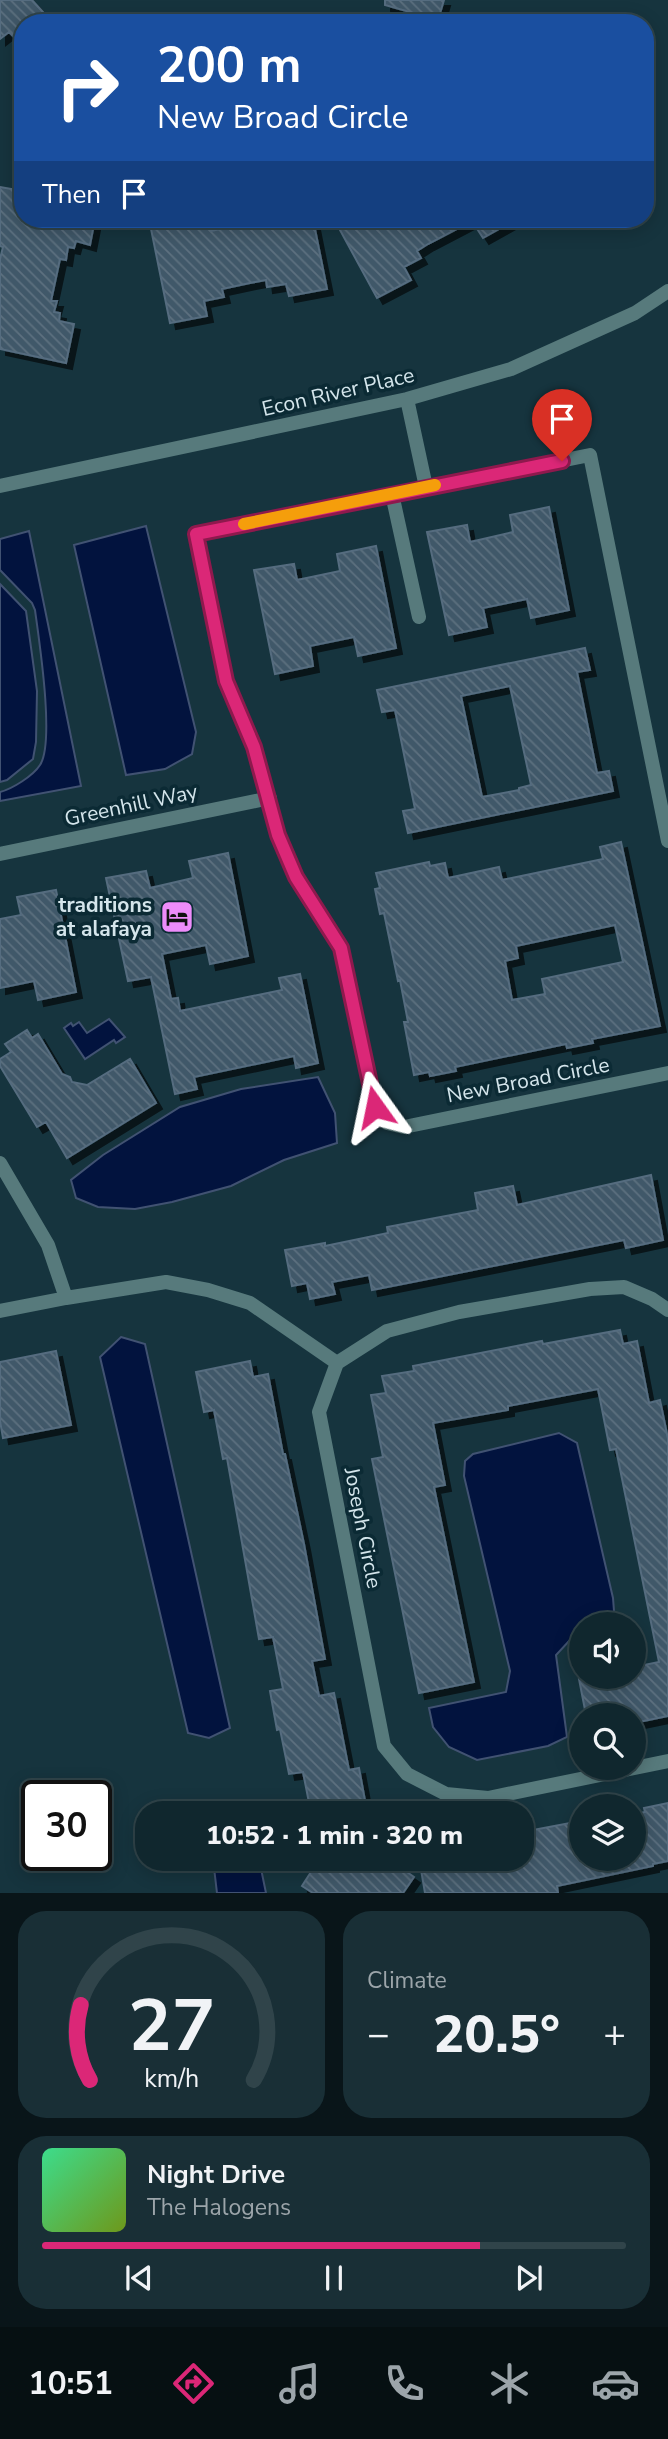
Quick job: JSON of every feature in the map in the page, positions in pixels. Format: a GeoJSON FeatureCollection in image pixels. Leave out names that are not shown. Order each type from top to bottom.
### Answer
{"type":"FeatureCollection","features":[{"type":"Feature","properties":{"kind":"street","name":"Econ River Place"},"geometry":{"type":"LineString","coordinates":[[0,486],[407,399],[511,369],[635,313],[668,291]]}},
{"type":"Feature","properties":{"kind":"street"},"geometry":{"type":"LineString","coordinates":[[407,399],[426,487]]}},
{"type":"Feature","properties":{"kind":"street","name":"New Broad Circle"},"geometry":{"type":"LineString","coordinates":[[668,841],[590,455],[196,534],[226,681],[254,747],[278,835],[296,877],[341,948],[375,1107],[387,1123],[404,1127],[668,1073]]}},
{"type":"Feature","properties":{"kind":"street"},"geometry":{"type":"LineString","coordinates":[[392,494],[419,617]]}},
{"type":"Feature","properties":{"kind":"street","name":"Greenhill Way"},"geometry":{"type":"LineString","coordinates":[[0,854],[270,798]]}},
{"type":"Feature","properties":{"kind":"street"},"geometry":{"type":"LineString","coordinates":[[0,1163],[48,1245],[66,1298]]}},
{"type":"Feature","properties":{"kind":"street"},"geometry":{"type":"LineString","coordinates":[[0,1311],[166,1282],[208,1290],[250,1303],[337,1363],[387,1331],[460,1312],[590,1289],[624,1287],[652,1299],[668,1310]]}},
{"type":"Feature","properties":{"kind":"street","name":"Joseph Circle"},"geometry":{"type":"LineString","coordinates":[[337,1363],[319,1412],[384,1746],[399,1765],[407,1774],[446,1794],[488,1798],[668,1761]]}},
{"type":"Feature","properties":{"kind":"water"},"geometry":{"type":"Polygon","coordinates":[[[146,526],[196,732],[192,754],[165,769],[126,775],[74,545],[146,526]]]}},
{"type":"Feature","properties":{"kind":"water"},"geometry":{"type":"Polygon","coordinates":[[[29,531],[81,786],[0,801],[0,792],[16,785],[40,765],[46,735],[45,690],[35,610],[32,603],[0,570],[0,539],[29,531]]]}},
{"type":"Feature","properties":{"kind":"water"},"geometry":{"type":"Polygon","coordinates":[[[0,584],[26,611],[37,691],[33,759],[7,780],[0,782],[0,584]]]}},
{"type":"Feature","properties":{"kind":"water"},"geometry":{"type":"Polygon","coordinates":[[[109,1019],[125,1037],[116,1043],[114,1040],[85,1059],[64,1028],[79,1022],[87,1033],[109,1019]]]}},
{"type":"Feature","properties":{"kind":"water"},"geometry":{"type":"Polygon","coordinates":[[[318,1077],[335,1113],[337,1143],[284,1160],[231,1186],[172,1202],[135,1209],[98,1207],[76,1198],[71,1180],[103,1155],[180,1107],[241,1089],[318,1077]]]}},
{"type":"Feature","properties":{"kind":"water"},"geometry":{"type":"Polygon","coordinates":[[[121,1337],[145,1344],[230,1728],[209,1738],[188,1733],[100,1357],[121,1337]]]}},
{"type":"Feature","properties":{"kind":"water"},"geometry":{"type":"Polygon","coordinates":[[[559,1433],[577,1443],[614,1612],[569,1612],[569,1641],[556,1655],[567,1737],[548,1746],[477,1760],[449,1747],[433,1727],[429,1708],[506,1692],[510,1671],[464,1476],[465,1461],[473,1454],[559,1433]]]}},
{"type":"Feature","properties":{"kind":"water"},"geometry":{"type":"Polygon","coordinates":[[[214,1871],[261,1871],[266,1893],[217,1893],[214,1871]]]}},
{"type":"Feature","properties":{"kind":"building"},"geometry":{"type":"Polygon","coordinates":[[[0,0],[32,0],[45,14],[14,14],[14,37],[9,32],[0,39],[0,0]]]}},
{"type":"Feature","properties":{"kind":"building"},"geometry":{"type":"Polygon","coordinates":[[[385,0],[444,0],[440,14],[417,14],[385,5],[385,0]]]}},
{"type":"Feature","properties":{"kind":"building"},"geometry":{"type":"Polygon","coordinates":[[[0,187],[14,189],[14,228],[93,228],[90,245],[76,241],[74,248],[68,247],[66,260],[60,259],[51,301],[57,301],[54,312],[60,313],[59,321],[74,324],[66,363],[0,349],[0,259],[3,247],[0,246],[0,187]]]}},
{"type":"Feature","properties":{"kind":"building"},"geometry":{"type":"Polygon","coordinates":[[[151,228],[211,228],[211,231],[225,228],[315,228],[327,289],[289,296],[286,284],[267,287],[266,280],[222,289],[224,297],[204,301],[207,316],[170,323],[151,228]]]}},
{"type":"Feature","properties":{"kind":"building"},"geometry":{"type":"Polygon","coordinates":[[[339,228],[459,228],[417,251],[421,258],[404,267],[411,280],[377,298],[339,228]]]}},
{"type":"Feature","properties":{"kind":"building"},"geometry":{"type":"Polygon","coordinates":[[[477,228],[501,228],[483,238],[477,228]]]}},
{"type":"Feature","properties":{"kind":"building"},"geometry":{"type":"Polygon","coordinates":[[[549,507],[569,610],[531,618],[527,599],[483,608],[487,627],[449,635],[427,532],[467,525],[470,542],[513,532],[510,515],[549,507]]]}},
{"type":"Feature","properties":{"kind":"building"},"geometry":{"type":"Polygon","coordinates":[[[376,546],[396,648],[358,656],[354,637],[310,646],[313,666],[275,674],[254,570],[294,564],[297,580],[340,571],[337,554],[376,546]]]}},
{"type":"Feature","properties":{"kind":"building"},"geometry":{"type":"Polygon","coordinates":[[[585,648],[590,670],[577,672],[597,773],[609,771],[613,791],[408,833],[403,811],[415,809],[395,710],[382,712],[377,690],[585,648]],[[510,686],[461,696],[482,797],[531,785],[510,686]]]}},
{"type":"Feature","properties":{"kind":"building"},"geometry":{"type":"Polygon","coordinates":[[[621,842],[660,1026],[592,1039],[593,1043],[567,1048],[566,1044],[455,1067],[456,1071],[430,1076],[429,1072],[414,1075],[404,1022],[408,1022],[400,980],[398,981],[384,913],[380,914],[375,889],[380,888],[376,873],[429,862],[430,866],[445,863],[448,878],[499,867],[502,880],[603,859],[600,847],[621,842]],[[615,925],[516,946],[518,958],[505,961],[512,1000],[545,994],[542,979],[623,962],[615,925]]]}},
{"type":"Feature","properties":{"kind":"building"},"geometry":{"type":"Polygon","coordinates":[[[228,853],[248,956],[210,964],[206,945],[162,954],[171,999],[178,998],[180,1011],[282,990],[279,978],[300,974],[318,1063],[296,1068],[294,1056],[194,1077],[197,1089],[175,1094],[151,977],[128,981],[106,878],[146,871],[150,888],[193,878],[189,861],[228,853]]]}},
{"type":"Feature","properties":{"kind":"building"},"geometry":{"type":"Polygon","coordinates":[[[56,890],[76,992],[38,1000],[34,981],[0,988],[0,919],[21,915],[17,897],[56,890]]]}},
{"type":"Feature","properties":{"kind":"building"},"geometry":{"type":"Polygon","coordinates":[[[27,1030],[32,1038],[38,1034],[62,1074],[70,1077],[72,1082],[87,1085],[130,1059],[156,1103],[67,1158],[46,1122],[37,1127],[0,1066],[0,1059],[11,1052],[5,1044],[27,1030]]]}},
{"type":"Feature","properties":{"kind":"building"},"geometry":{"type":"Polygon","coordinates":[[[651,1175],[663,1240],[626,1248],[624,1240],[372,1290],[369,1275],[332,1282],[335,1294],[310,1299],[307,1283],[292,1286],[285,1250],[325,1243],[325,1246],[388,1233],[387,1227],[478,1210],[475,1193],[513,1186],[517,1205],[651,1175]]]}},
{"type":"Feature","properties":{"kind":"building"},"geometry":{"type":"Polygon","coordinates":[[[620,1330],[623,1344],[637,1341],[649,1403],[660,1400],[668,1439],[668,1716],[646,1721],[646,1703],[584,1703],[581,1689],[646,1689],[646,1665],[659,1662],[616,1449],[610,1450],[598,1389],[508,1406],[508,1410],[433,1423],[445,1485],[434,1487],[474,1682],[419,1693],[372,1459],[383,1457],[371,1395],[386,1393],[382,1376],[414,1371],[413,1366],[542,1341],[543,1344],[620,1330]]]}},
{"type":"Feature","properties":{"kind":"building"},"geometry":{"type":"Polygon","coordinates":[[[56,1351],[71,1425],[3,1438],[0,1421],[0,1362],[56,1351]]]}},
{"type":"Feature","properties":{"kind":"building"},"geometry":{"type":"Polygon","coordinates":[[[250,1361],[253,1377],[268,1374],[325,1659],[312,1661],[319,1696],[334,1693],[349,1770],[359,1768],[365,1801],[309,1801],[303,1772],[289,1774],[270,1691],[283,1689],[273,1637],[259,1639],[227,1458],[223,1459],[214,1410],[204,1412],[196,1372],[250,1361]]]}},
{"type":"Feature","properties":{"kind":"building"},"geometry":{"type":"Polygon","coordinates":[[[668,1803],[668,1861],[646,1867],[646,1808],[668,1803]]]}},
{"type":"Feature","properties":{"kind":"building"},"geometry":{"type":"Polygon","coordinates":[[[569,1823],[569,1871],[629,1871],[557,1886],[558,1893],[425,1893],[421,1871],[534,1871],[534,1830],[569,1823]]]}},
{"type":"Feature","properties":{"kind":"building"},"geometry":{"type":"Polygon","coordinates":[[[312,1871],[405,1871],[414,1877],[403,1893],[313,1893],[302,1886],[312,1871]]]}},
{"type":"Feature","properties":{"kind":"slow traffic"},"geometry":{"type":"LineString","coordinates":[[244,524],[435,485]]}},
{"type":"Feature","properties":{"kind":"place","name":"traditions at alafaya"},"geometry":{"type":"Point","coordinates":[177,917]}},
{"type":"Feature","properties":{"kind":"route"},"geometry":{"type":"LineString","coordinates":[[375,1107],[341,948],[296,877],[278,835],[254,747],[226,681],[196,534],[562,461]]}}]}
